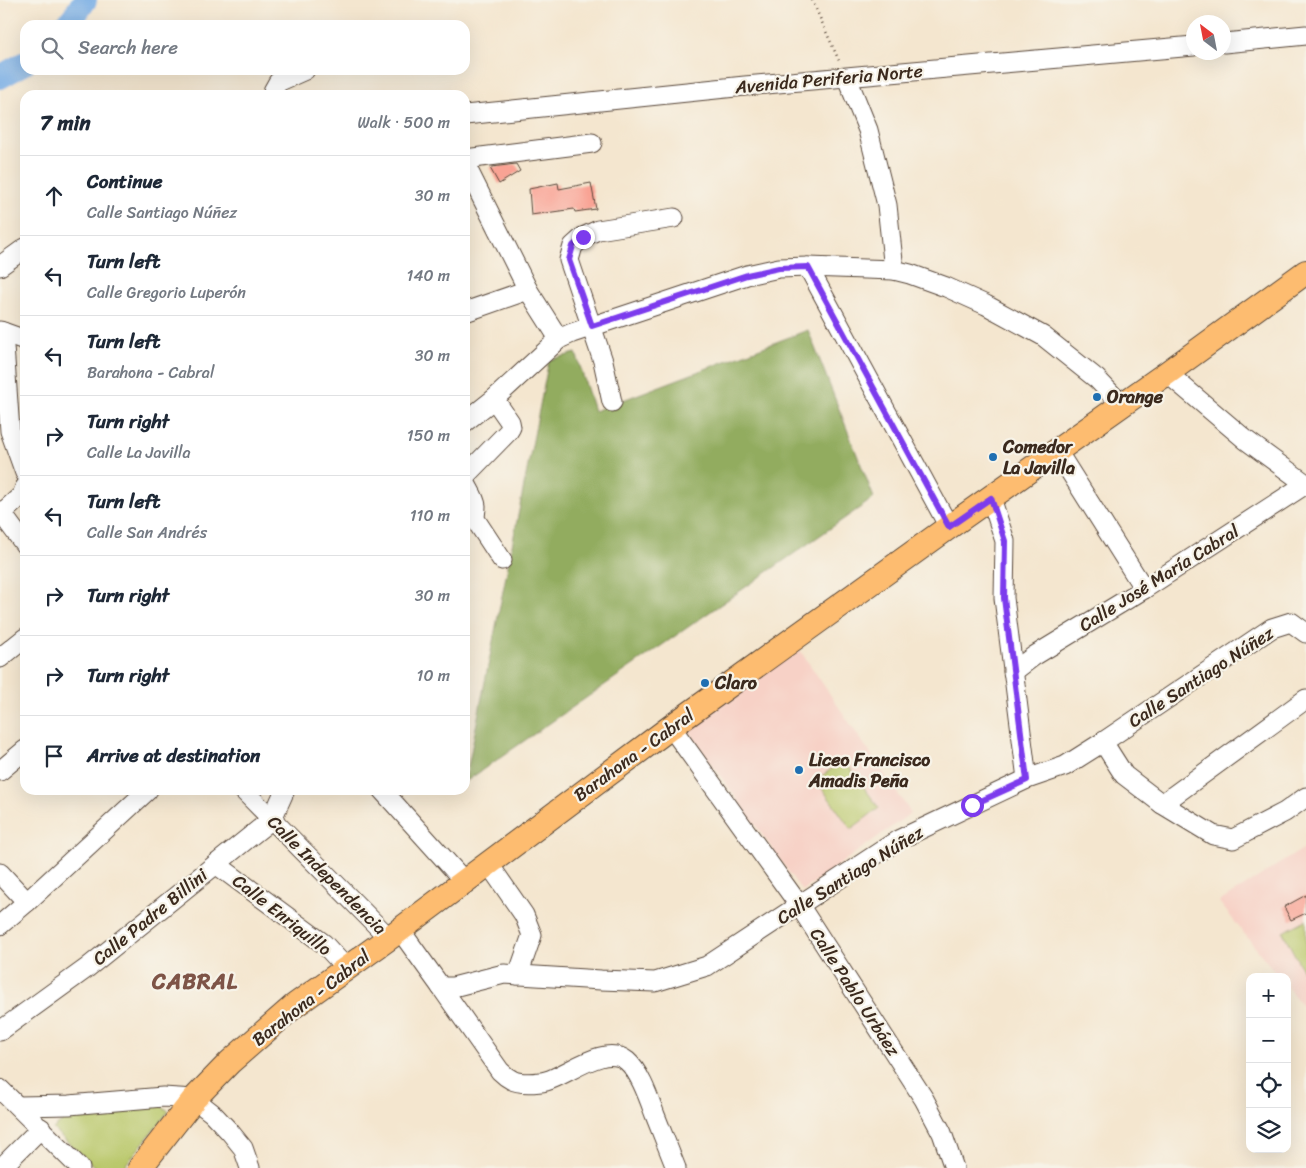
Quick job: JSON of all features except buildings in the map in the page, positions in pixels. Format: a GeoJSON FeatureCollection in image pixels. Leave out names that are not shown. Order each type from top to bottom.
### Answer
{"type":"FeatureCollection","features":[{"type":"Feature","properties":{"kind":"main road","name":"Barahona - Cabral"},"geometry":{"type":"LineString","coordinates":[[140,1168],[194,1099],[230,1062],[294,1006],[395,934],[671,727],[1306,272]]}},
{"type":"Feature","properties":{"kind":"street"},"geometry":{"type":"LineString","coordinates":[[1231,42],[1306,35]]}},
{"type":"Feature","properties":{"kind":"street","name":"Avenida Periferia Norte"},"geometry":{"type":"LineString","coordinates":[[470,114],[736,87],[1186,47]]}},
{"type":"Feature","properties":{"kind":"street"},"geometry":{"type":"LineString","coordinates":[[274,90],[278,82],[294,75]]}},
{"type":"Feature","properties":{"kind":"street"},"geometry":{"type":"LineString","coordinates":[[847,78],[868,130],[887,205],[894,270]]}},
{"type":"Feature","properties":{"kind":"street"},"geometry":{"type":"LineString","coordinates":[[470,158],[592,143]]}},
{"type":"Feature","properties":{"kind":"street"},"geometry":{"type":"LineString","coordinates":[[470,174],[528,290],[559,339]]}},
{"type":"Feature","properties":{"kind":"street"},"geometry":{"type":"LineString","coordinates":[[612,402],[603,361],[569,260],[573,246],[583,237],[598,230],[674,218]]}},
{"type":"Feature","properties":{"kind":"street"},"geometry":{"type":"LineString","coordinates":[[0,266],[20,252]]}},
{"type":"Feature","properties":{"kind":"street"},"geometry":{"type":"LineString","coordinates":[[808,267],[949,527]]}},
{"type":"Feature","properties":{"kind":"street"},"geometry":{"type":"LineString","coordinates":[[470,418],[494,399],[559,339],[572,333],[747,275],[779,268],[808,267],[894,270],[910,274],[978,302],[1043,336],[1097,379],[1122,405]]}},
{"type":"Feature","properties":{"kind":"street"},"geometry":{"type":"LineString","coordinates":[[470,310],[528,290]]}},
{"type":"Feature","properties":{"kind":"street"},"geometry":{"type":"LineString","coordinates":[[20,338],[1,332],[10,431],[20,459]]}},
{"type":"Feature","properties":{"kind":"street"},"geometry":{"type":"LineString","coordinates":[[1167,373],[1246,440],[1306,484]]}},
{"type":"Feature","properties":{"kind":"street"},"geometry":{"type":"LineString","coordinates":[[470,471],[511,427],[510,422],[494,399]]}},
{"type":"Feature","properties":{"kind":"street"},"geometry":{"type":"LineString","coordinates":[[1057,451],[1144,589]]}},
{"type":"Feature","properties":{"kind":"street","name":"Calle José María Cabral"},"geometry":{"type":"LineString","coordinates":[[1013,672],[1034,656],[1144,589],[1306,484]]}},
{"type":"Feature","properties":{"kind":"street"},"geometry":{"type":"LineString","coordinates":[[470,491],[476,506],[474,512],[475,519],[502,560]]}},
{"type":"Feature","properties":{"kind":"street"},"geometry":{"type":"LineString","coordinates":[[20,497],[1,513],[20,538]]}},
{"type":"Feature","properties":{"kind":"street"},"geometry":{"type":"LineString","coordinates":[[991,498],[1005,541],[1004,598],[1027,780]]}},
{"type":"Feature","properties":{"kind":"street","name":"Calle Santiago Núñez"},"geometry":{"type":"LineString","coordinates":[[441,987],[453,987],[504,974],[655,982],[707,966],[898,840],[1027,780],[1065,766],[1272,628],[1298,627]]}},
{"type":"Feature","properties":{"kind":"street"},"geometry":{"type":"LineString","coordinates":[[0,658],[20,642]]}},
{"type":"Feature","properties":{"kind":"street"},"geometry":{"type":"LineString","coordinates":[[1162,804],[1306,699]]}},
{"type":"Feature","properties":{"kind":"street","name":"Calle Pablo Urbáez"},"geometry":{"type":"LineString","coordinates":[[671,727],[799,905],[924,1099],[942,1133],[954,1168]]}},
{"type":"Feature","properties":{"kind":"street"},"geometry":{"type":"LineString","coordinates":[[1103,742],[1124,775],[1162,804],[1213,835],[1233,839],[1285,812],[1306,797]]}},
{"type":"Feature","properties":{"kind":"street"},"geometry":{"type":"LineString","coordinates":[[0,771],[20,754]]}},
{"type":"Feature","properties":{"kind":"street"},"geometry":{"type":"LineString","coordinates":[[0,925],[143,795]]}},
{"type":"Feature","properties":{"kind":"street","name":"Calle Independencia"},"geometry":{"type":"LineString","coordinates":[[248,795],[395,934]]}},
{"type":"Feature","properties":{"kind":"street","name":"Calle Padre Billini"},"geometry":{"type":"LineString","coordinates":[[0,1031],[87,968],[272,819],[283,795]]}},
{"type":"Feature","properties":{"kind":"street"},"geometry":{"type":"LineString","coordinates":[[387,795],[464,881]]}},
{"type":"Feature","properties":{"kind":"street"},"geometry":{"type":"LineString","coordinates":[[488,863],[524,915],[532,935],[518,975]]}},
{"type":"Feature","properties":{"kind":"street","name":"Calle Enriquillo"},"geometry":{"type":"LineString","coordinates":[[216,864],[324,944],[346,968]]}},
{"type":"Feature","properties":{"kind":"street"},"geometry":{"type":"LineString","coordinates":[[0,873],[26,902]]}},
{"type":"Feature","properties":{"kind":"street"},"geometry":{"type":"LineString","coordinates":[[395,934],[441,987],[500,1071],[512,1080],[526,1082],[546,1081],[604,1056],[617,1056],[627,1061],[635,1071],[646,1093],[676,1168]]}},
{"type":"Feature","properties":{"kind":"street"},"geometry":{"type":"LineString","coordinates":[[0,1089],[80,1168]]}},
{"type":"Feature","properties":{"kind":"street"},"geometry":{"type":"LineString","coordinates":[[19,1106],[69,1105],[163,1097],[194,1099],[212,1113],[243,1148],[250,1168]]}},
{"type":"Feature","properties":{"kind":"street"},"geometry":{"type":"LineString","coordinates":[[1,1168],[41,1128]]}},
{"type":"Feature","properties":{"kind":"path"},"geometry":{"type":"LineString","coordinates":[[812,0],[847,78]]}},
{"type":"Feature","properties":{"kind":"shaded area","name":"Liceo Francisco Amadis Peña"},"geometry":{"type":"Polygon","coordinates":[[[797,646],[911,813],[802,891],[685,726],[797,646]]]}},
{"type":"Feature","properties":{"kind":"shaded area"},"geometry":{"type":"Polygon","coordinates":[[[1306,847],[1306,1010],[1291,992],[1291,973],[1276,973],[1219,902],[1306,847]]]}},
{"type":"Feature","properties":{"kind":"green space"},"geometry":{"type":"Polygon","coordinates":[[[808,330],[874,498],[470,779],[470,757],[549,360],[576,353],[594,411],[808,330]]]}},
{"type":"Feature","properties":{"kind":"green space"},"geometry":{"type":"Polygon","coordinates":[[[844,760],[879,808],[851,829],[816,780],[844,760]]]}},
{"type":"Feature","properties":{"kind":"green space"},"geometry":{"type":"Polygon","coordinates":[[[1306,920],[1306,977],[1283,932],[1306,920]]]}},
{"type":"Feature","properties":{"kind":"green space"},"geometry":{"type":"Polygon","coordinates":[[[159,1105],[169,1111],[123,1168],[96,1168],[53,1129],[76,1110],[159,1105]]]}},
{"type":"Feature","properties":{"kind":"waterway"},"geometry":{"type":"LineString","coordinates":[[71,20],[85,0]]}},
{"type":"Feature","properties":{"kind":"waterway"},"geometry":{"type":"LineString","coordinates":[[0,77],[20,66]]}},
{"type":"Feature","properties":{"kind":"place","name":"Orange"},"geometry":{"type":"Point","coordinates":[1097,397]}},
{"type":"Feature","properties":{"kind":"place","name":"Comedor La Javilla"},"geometry":{"type":"Point","coordinates":[993,457]}},
{"type":"Feature","properties":{"kind":"place","name":"Claro"},"geometry":{"type":"Point","coordinates":[705,683]}},
{"type":"Feature","properties":{"kind":"place","name":"Liceo Francisco Amadis Peña"},"geometry":{"type":"Point","coordinates":[799,770]}},
{"type":"Feature","properties":{"kind":"district","name":"CABRAL"},"geometry":{"type":"Point","coordinates":[195,981]}},
{"type":"Feature","properties":{"kind":"route"},"geometry":{"type":"LineString","coordinates":[[583,237],[573,246],[569,260],[592,326],[747,275],[779,268],[808,267],[949,527],[991,498],[1005,541],[1004,598],[1027,780],[972,805]]}}]}
